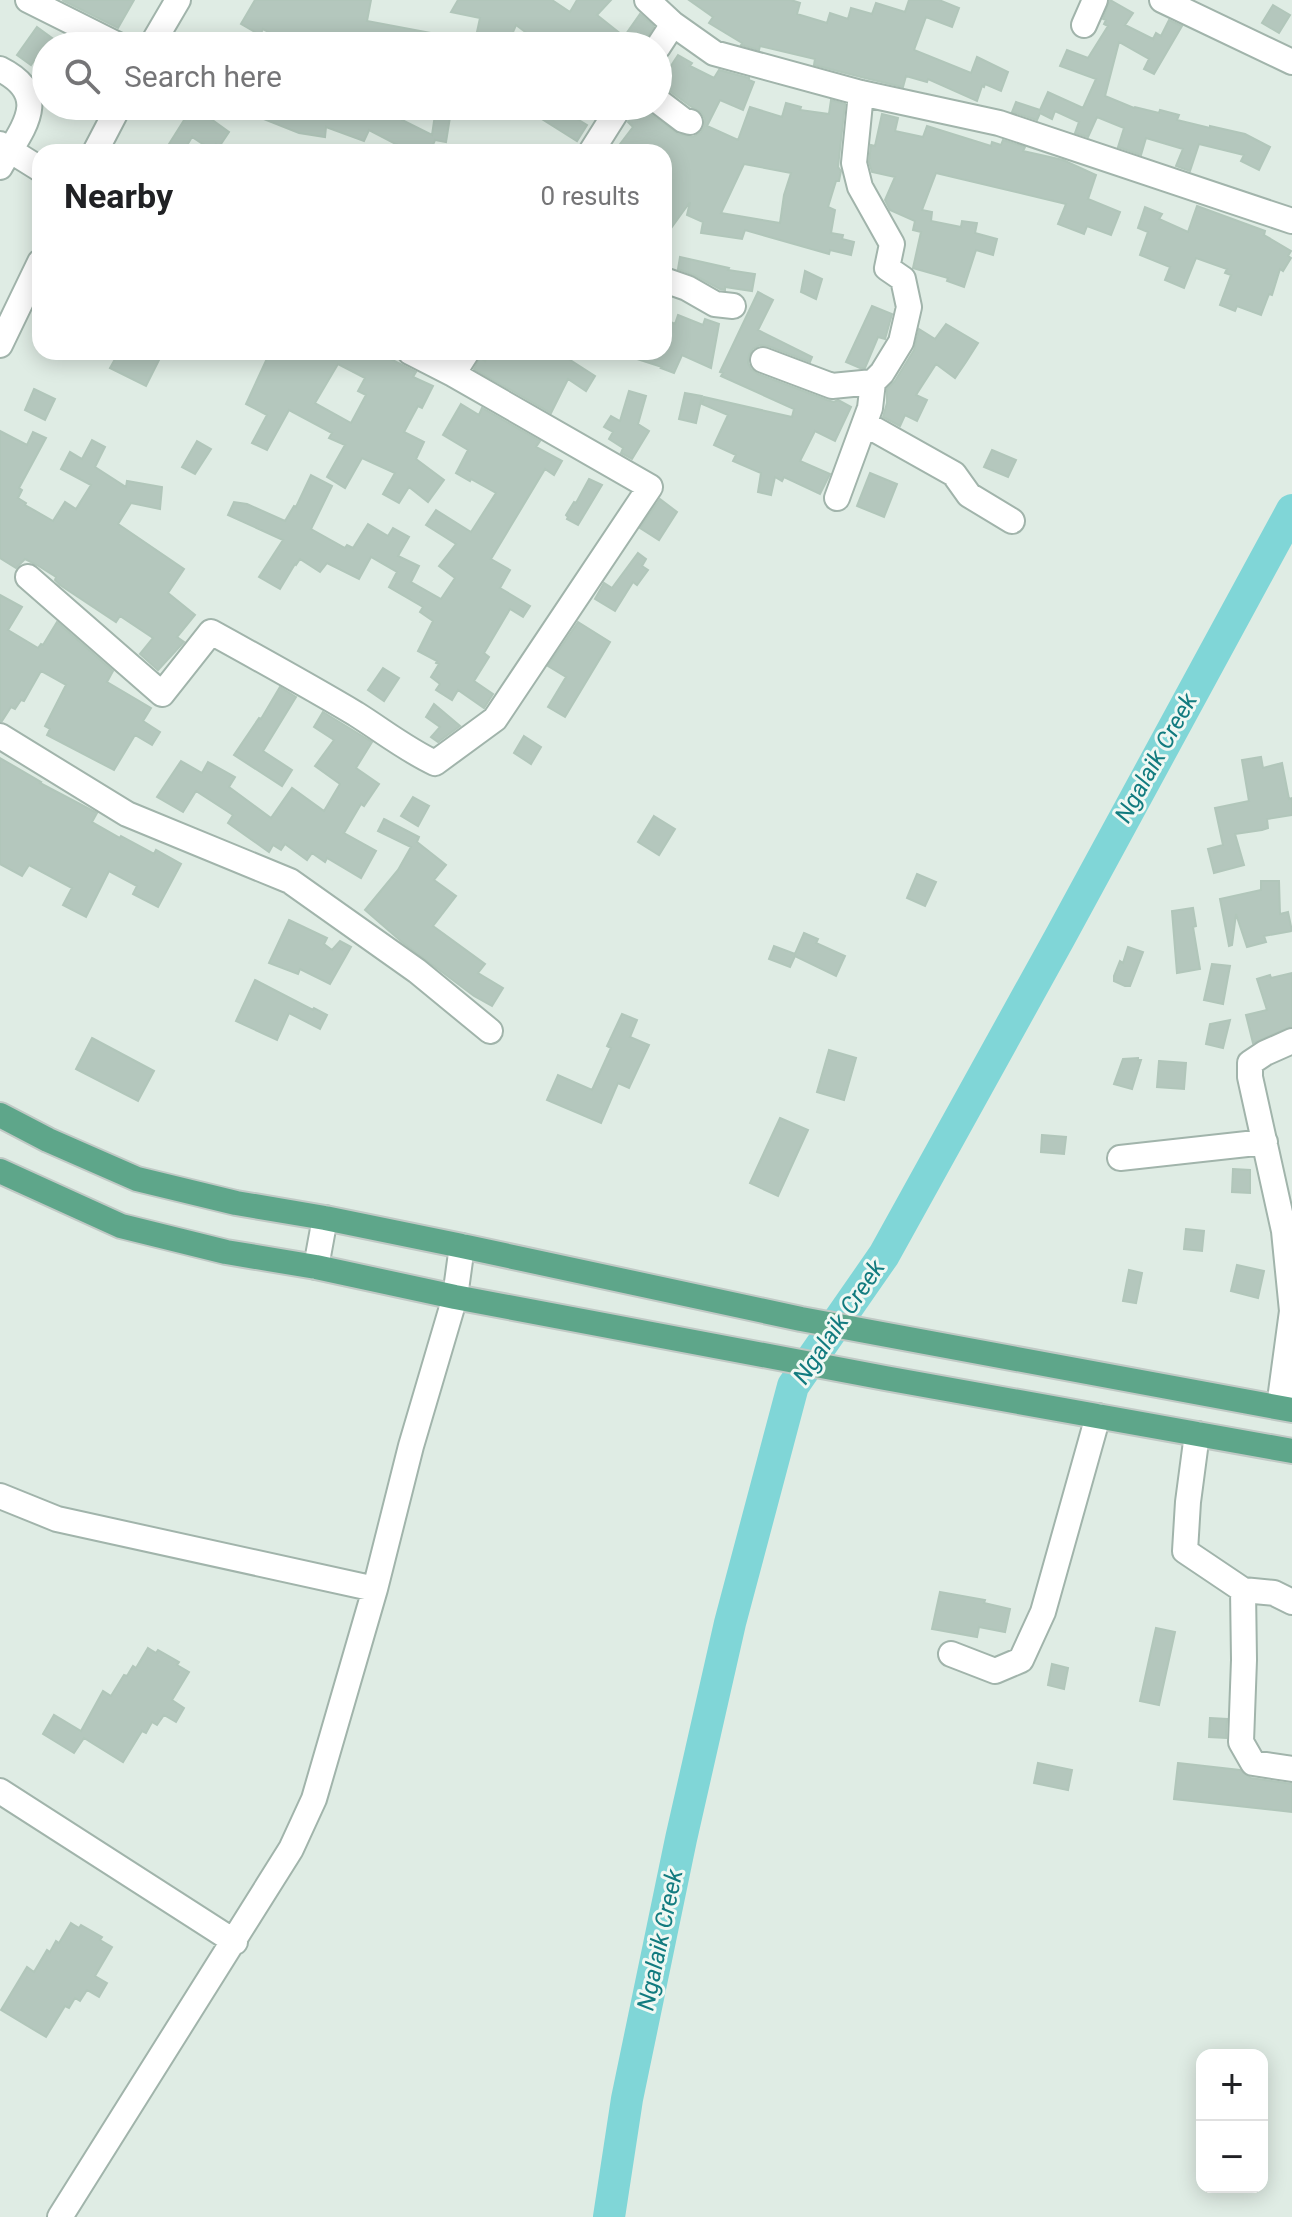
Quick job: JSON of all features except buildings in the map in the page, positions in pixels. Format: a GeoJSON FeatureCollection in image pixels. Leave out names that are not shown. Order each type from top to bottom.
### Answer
{"type":"FeatureCollection","features":[{"type":"Feature","properties":{"kind":"main road"},"geometry":{"type":"LineString","coordinates":[[0,1115],[137,1179],[236,1203],[325,1218],[893,1337],[1286,1408]]}},
{"type":"Feature","properties":{"kind":"main road"},"geometry":{"type":"LineString","coordinates":[[0,1171],[121,1226],[226,1252],[885,1378],[1292,1451]]}},
{"type":"Feature","properties":{"kind":"street"},"geometry":{"type":"LineString","coordinates":[[28,0],[92,32]]}},
{"type":"Feature","properties":{"kind":"street"},"geometry":{"type":"LineString","coordinates":[[159,32],[178,0]]}},
{"type":"Feature","properties":{"kind":"street"},"geometry":{"type":"LineString","coordinates":[[647,0],[673,24],[714,53],[861,93],[999,123],[1292,221]]}},
{"type":"Feature","properties":{"kind":"street"},"geometry":{"type":"LineString","coordinates":[[1084,25],[1095,0]]}},
{"type":"Feature","properties":{"kind":"street"},"geometry":{"type":"LineString","coordinates":[[1162,0],[1292,62]]}},
{"type":"Feature","properties":{"kind":"street"},"geometry":{"type":"LineString","coordinates":[[668,32],[673,24]]}},
{"type":"Feature","properties":{"kind":"street"},"geometry":{"type":"LineString","coordinates":[[0,69],[24,86],[30,107],[27,121],[3,154],[32,166]]}},
{"type":"Feature","properties":{"kind":"street"},"geometry":{"type":"LineString","coordinates":[[837,498],[870,408],[873,382],[901,342],[909,307],[903,279],[887,268],[892,244],[860,187],[854,163],[861,93]]}},
{"type":"Feature","properties":{"kind":"street"},"geometry":{"type":"LineString","coordinates":[[672,112],[690,122]]}},
{"type":"Feature","properties":{"kind":"street"},"geometry":{"type":"LineString","coordinates":[[99,144],[112,120]]}},
{"type":"Feature","properties":{"kind":"street"},"geometry":{"type":"LineString","coordinates":[[596,144],[611,120]]}},
{"type":"Feature","properties":{"kind":"street"},"geometry":{"type":"LineString","coordinates":[[0,345],[32,279]]}},
{"type":"Feature","properties":{"kind":"street"},"geometry":{"type":"LineString","coordinates":[[672,283],[715,304],[733,306]]}},
{"type":"Feature","properties":{"kind":"street"},"geometry":{"type":"LineString","coordinates":[[28,577],[162,694],[211,632],[286,673],[435,763],[495,719],[650,487],[426,360]]}},
{"type":"Feature","properties":{"kind":"street"},"geometry":{"type":"LineString","coordinates":[[453,374],[462,360]]}},
{"type":"Feature","properties":{"kind":"street"},"geometry":{"type":"LineString","coordinates":[[763,360],[832,386],[873,382]]}},
{"type":"Feature","properties":{"kind":"street"},"geometry":{"type":"LineString","coordinates":[[865,424],[954,474],[969,495],[1012,521]]}},
{"type":"Feature","properties":{"kind":"street"},"geometry":{"type":"LineString","coordinates":[[0,736],[127,814],[290,881],[417,971],[490,1031]]}},
{"type":"Feature","properties":{"kind":"street"},"geometry":{"type":"LineString","coordinates":[[1286,1408],[1292,1311],[1284,1231],[1250,1077],[1250,1063],[1292,1041]]}},
{"type":"Feature","properties":{"kind":"street"},"geometry":{"type":"LineString","coordinates":[[1120,1158],[1265,1142]]}},
{"type":"Feature","properties":{"kind":"street"},"geometry":{"type":"LineString","coordinates":[[316,1267],[325,1218]]}},
{"type":"Feature","properties":{"kind":"street"},"geometry":{"type":"LineString","coordinates":[[60,2217],[235,1942],[291,1849],[314,1799],[455,1297],[462,1246]]}},
{"type":"Feature","properties":{"kind":"street"},"geometry":{"type":"LineString","coordinates":[[951,1654],[995,1671],[1021,1660],[1043,1612],[1098,1416]]}},
{"type":"Feature","properties":{"kind":"street"},"geometry":{"type":"LineString","coordinates":[[1197,1434],[1185,1551],[1243,1590],[1274,1593],[1292,1602]]}},
{"type":"Feature","properties":{"kind":"street"},"geometry":{"type":"LineString","coordinates":[[0,1496],[57,1519],[375,1589]]}},
{"type":"Feature","properties":{"kind":"street"},"geometry":{"type":"LineString","coordinates":[[1243,1590],[1241,1742],[1253,1763],[1292,1769]]}},
{"type":"Feature","properties":{"kind":"street"},"geometry":{"type":"LineString","coordinates":[[0,1791],[235,1942]]}},
{"type":"Feature","properties":{"kind":"waterway","name":"Ngalaik Creek"},"geometry":{"type":"LineString","coordinates":[[609,2217],[627,2099],[681,1839],[730,1623],[793,1386],[884,1255],[1292,510]]}}]}
